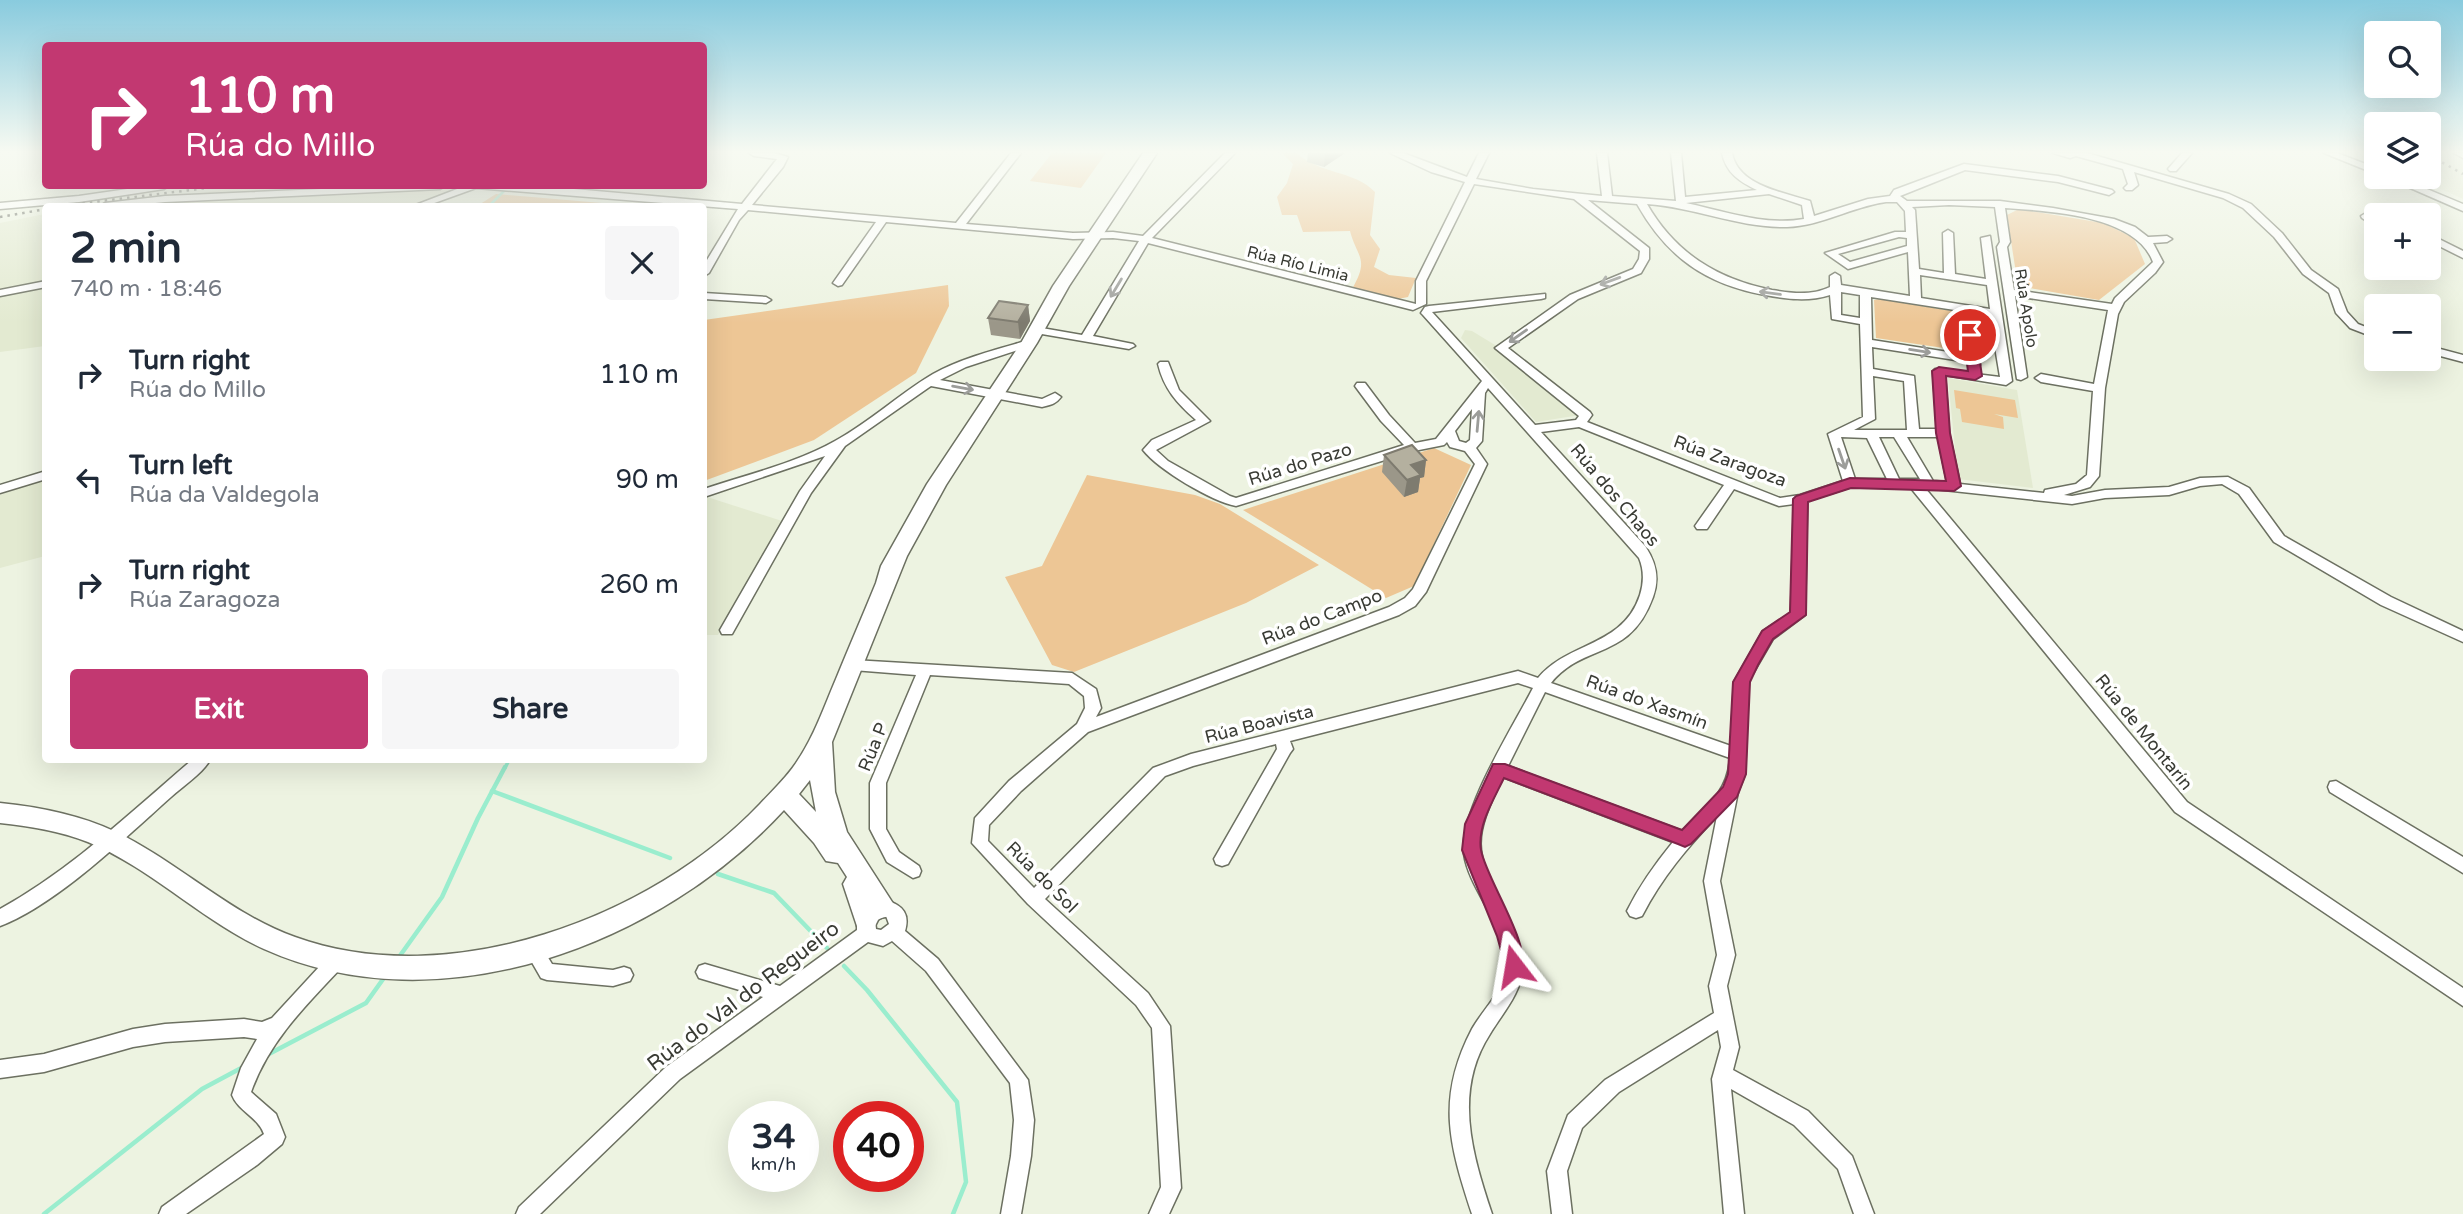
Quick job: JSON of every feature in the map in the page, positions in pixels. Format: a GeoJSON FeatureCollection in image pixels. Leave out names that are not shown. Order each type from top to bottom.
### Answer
{"type":"FeatureCollection","features":[{"type":"Feature","properties":{"kind":"highway"},"geometry":{"type":"LineString","coordinates":[[872,920],[863,882],[838,839],[824,806],[818,735],[839,677],[881,581],[937,484],[1033,336],[1060,286],[1112,210]]}},
{"type":"Feature","properties":{"kind":"highway"},"geometry":{"type":"LineString","coordinates":[[750,831],[774,799],[792,765],[818,735],[853,664],[897,556]]}},
{"type":"Feature","properties":{"kind":"highway"},"geometry":{"type":"LineString","coordinates":[[503,956],[569,933],[656,892],[698,864],[774,799],[807,795],[824,806]]}},
{"type":"Feature","properties":{"kind":"highway"},"geometry":{"type":"LineString","coordinates":[[774,799],[823,836],[856,884],[872,920]]}},
{"type":"Feature","properties":{"kind":"highway"},"geometry":{"type":"LineString","coordinates":[[0,803],[16,804],[65,816],[262,935],[297,950],[375,966],[433,966],[534,952],[581,936],[644,906],[682,884],[750,831],[769,820],[789,819],[823,836]]}},
{"type":"Feature","properties":{"kind":"highway"},"geometry":{"type":"LineString","coordinates":[[0,813],[35,816],[108,840]]}},
{"type":"Feature","properties":{"kind":"street"},"geometry":{"type":"LineString","coordinates":[[707,268],[742,210]]}},
{"type":"Feature","properties":{"kind":"street","name":"Rúa Río Limia"},"geometry":{"type":"LineString","coordinates":[[783,210],[1145,239],[1422,308]]}},
{"type":"Feature","properties":{"kind":"street"},"geometry":{"type":"LineString","coordinates":[[960,226],[973,210]]}},
{"type":"Feature","properties":{"kind":"street"},"geometry":{"type":"LineString","coordinates":[[1086,338],[1145,239],[1174,210]]}},
{"type":"Feature","properties":{"kind":"street"},"geometry":{"type":"LineString","coordinates":[[1456,210],[1421,281],[1422,308],[1541,296]]}},
{"type":"Feature","properties":{"kind":"street"},"geometry":{"type":"LineString","coordinates":[[1580,423],[1586,415],[1502,348],[1574,297],[1637,271],[1644,259],[1645,250],[1593,210]]}},
{"type":"Feature","properties":{"kind":"street"},"geometry":{"type":"LineString","coordinates":[[1645,210],[1658,232],[1687,259],[1717,279],[1751,290],[1820,297],[1835,282]]}},
{"type":"Feature","properties":{"kind":"street"},"geometry":{"type":"LineString","coordinates":[[1702,210],[1722,217],[1786,223],[1810,222],[1846,210]]}},
{"type":"Feature","properties":{"kind":"street"},"geometry":{"type":"LineString","coordinates":[[1722,217],[1727,210]]}},
{"type":"Feature","properties":{"kind":"street"},"geometry":{"type":"LineString","coordinates":[[1808,210],[1810,222]]}},
{"type":"Feature","properties":{"kind":"street"},"geometry":{"type":"LineString","coordinates":[[1910,210],[1916,300]]}},
{"type":"Feature","properties":{"kind":"street","name":"Rúa Apolo"},"geometry":{"type":"LineString","coordinates":[[2001,210],[2005,242],[2002,247],[2021,377]]}},
{"type":"Feature","properties":{"kind":"street"},"geometry":{"type":"LineString","coordinates":[[2042,495],[2078,488],[2086,485],[2093,476],[2099,388],[2116,308],[2119,300],[2158,262],[2155,252],[2132,229],[2111,221],[2051,210]]}},
{"type":"Feature","properties":{"kind":"street"},"geometry":{"type":"LineString","coordinates":[[2251,210],[2278,235],[2308,272],[2334,292],[2343,313],[2354,326],[2364,330]]}},
{"type":"Feature","properties":{"kind":"street"},"geometry":{"type":"LineString","coordinates":[[838,283],[883,219]]}},
{"type":"Feature","properties":{"kind":"street"},"geometry":{"type":"LineString","coordinates":[[1948,233],[1950,277]]}},
{"type":"Feature","properties":{"kind":"street"},"geometry":{"type":"LineString","coordinates":[[1911,235],[1899,234],[1830,253],[1848,266],[1912,248]]}},
{"type":"Feature","properties":{"kind":"street"},"geometry":{"type":"LineString","coordinates":[[1954,486],[1943,433],[1939,371],[2006,381],[1986,238]]}},
{"type":"Feature","properties":{"kind":"street"},"geometry":{"type":"LineString","coordinates":[[2145,240],[2167,239]]}},
{"type":"Feature","properties":{"kind":"street"},"geometry":{"type":"LineString","coordinates":[[2441,243],[2463,255]]}},
{"type":"Feature","properties":{"kind":"street"},"geometry":{"type":"LineString","coordinates":[[1913,271],[1992,284]]}},
{"type":"Feature","properties":{"kind":"street"},"geometry":{"type":"LineString","coordinates":[[1835,282],[1865,292],[1996,313]]}},
{"type":"Feature","properties":{"kind":"street"},"geometry":{"type":"LineString","coordinates":[[1835,282],[1836,317],[1866,322]]}},
{"type":"Feature","properties":{"kind":"street"},"geometry":{"type":"LineString","coordinates":[[0,293],[42,285]]}},
{"type":"Feature","properties":{"kind":"street"},"geometry":{"type":"LineString","coordinates":[[1834,434],[1869,419],[1865,292]]}},
{"type":"Feature","properties":{"kind":"street"},"geometry":{"type":"LineString","coordinates":[[707,296],[766,300]]}},
{"type":"Feature","properties":{"kind":"street"},"geometry":{"type":"LineString","coordinates":[[1994,300],[2009,297],[2116,308]]}},
{"type":"Feature","properties":{"kind":"street","name":"Rúa dos Chaos"},"geometry":{"type":"LineString","coordinates":[[1422,308],[1483,386],[1534,429],[1640,549],[1651,576],[1639,610],[1629,627],[1602,645],[1565,659],[1552,669],[1499,769],[1474,824],[1472,850],[1507,936],[1514,966],[1509,986],[1476,1039],[1460,1079],[1458,1125],[1465,1162],[1482,1214]]}},
{"type":"Feature","properties":{"kind":"street"},"geometry":{"type":"LineString","coordinates":[[1966,308],[1975,376]]}},
{"type":"Feature","properties":{"kind":"street"},"geometry":{"type":"LineString","coordinates":[[707,492],[819,454],[841,443],[931,382],[963,364],[1007,353],[1033,336],[1086,338],[1129,346]]}},
{"type":"Feature","properties":{"kind":"street"},"geometry":{"type":"LineString","coordinates":[[1970,339],[2001,344]]}},
{"type":"Feature","properties":{"kind":"street"},"geometry":{"type":"LineString","coordinates":[[1867,343],[1973,359]]}},
{"type":"Feature","properties":{"kind":"street"},"geometry":{"type":"LineString","coordinates":[[2441,353],[2463,359]]}},
{"type":"Feature","properties":{"kind":"street","name":"Rúa do Pazo"},"geometry":{"type":"LineString","coordinates":[[1164,364],[1168,385],[1173,394],[1204,421],[1156,443],[1149,450],[1164,464],[1226,500],[1236,502],[1445,438],[1448,430],[1483,386]]}},
{"type":"Feature","properties":{"kind":"street"},"geometry":{"type":"LineString","coordinates":[[1869,372],[1910,378],[1913,433]]}},
{"type":"Feature","properties":{"kind":"street"},"geometry":{"type":"LineString","coordinates":[[2041,378],[2099,388]]}},
{"type":"Feature","properties":{"kind":"street"},"geometry":{"type":"LineString","coordinates":[[931,382],[1042,403],[1055,397]]}},
{"type":"Feature","properties":{"kind":"street"},"geometry":{"type":"LineString","coordinates":[[1361,386],[1385,418],[1412,447]]}},
{"type":"Feature","properties":{"kind":"street"},"geometry":{"type":"LineString","coordinates":[[1448,430],[1449,437],[1463,448],[1476,441],[1483,386]]}},
{"type":"Feature","properties":{"kind":"street","name":"Rúa Zaragoza"},"geometry":{"type":"LineString","coordinates":[[1534,429],[1580,423],[1779,502],[1801,499],[1850,483],[1954,486],[2072,500],[2105,494],[2169,491],[2200,482],[2224,480],[2244,491],[2279,540],[2386,601],[2463,637]]}},
{"type":"Feature","properties":{"kind":"street"},"geometry":{"type":"LineString","coordinates":[[1871,433],[1895,483]]}},
{"type":"Feature","properties":{"kind":"street","name":"Rúa de Montarín"},"geometry":{"type":"LineString","coordinates":[[1898,433],[1922,484],[2181,807],[2463,998]]}},
{"type":"Feature","properties":{"kind":"street"},"geometry":{"type":"LineString","coordinates":[[1834,434],[1943,433]]}},
{"type":"Feature","properties":{"kind":"street"},"geometry":{"type":"LineString","coordinates":[[1834,434],[1850,483]]}},
{"type":"Feature","properties":{"kind":"street"},"geometry":{"type":"LineString","coordinates":[[727,630],[806,491],[841,443]]}},
{"type":"Feature","properties":{"kind":"street","name":"Rúa do Pazo"},"geometry":{"type":"LineString","coordinates":[[1432,443],[1463,448]]}},
{"type":"Feature","properties":{"kind":"street","name":"Rúa do Campo"},"geometry":{"type":"LineString","coordinates":[[1083,728],[1394,611],[1410,602],[1419,592],[1481,464],[1463,448]]}},
{"type":"Feature","properties":{"kind":"street"},"geometry":{"type":"LineString","coordinates":[[0,489],[42,476]]}},
{"type":"Feature","properties":{"kind":"street"},"geometry":{"type":"LineString","coordinates":[[1702,526],[1732,483]]}},
{"type":"Feature","properties":{"kind":"street"},"geometry":{"type":"LineString","coordinates":[[1734,1214],[1722,1074],[1730,1047],[1718,986],[1726,955],[1713,881],[1730,792],[1737,774],[1741,682],[1768,635],[1798,615],[1801,499]]}},
{"type":"Feature","properties":{"kind":"street"},"geometry":{"type":"LineString","coordinates":[[853,664],[1072,679],[1091,693],[1093,708],[1083,728]]}},
{"type":"Feature","properties":{"kind":"street","name":"Rúa P"},"geometry":{"type":"LineString","coordinates":[[913,871],[892,857],[878,829],[878,783],[926,668]]}},
{"type":"Feature","properties":{"kind":"street","name":"Rúa Boavista"},"geometry":{"type":"LineString","coordinates":[[1034,899],[1159,772],[1191,760],[1518,677],[1542,684]]}},
{"type":"Feature","properties":{"kind":"street","name":"Rúa do Xasmín"},"geometry":{"type":"LineString","coordinates":[[1542,684],[1739,755]]}},
{"type":"Feature","properties":{"kind":"street","name":"Rúa do Sol"},"geometry":{"type":"LineString","coordinates":[[1083,728],[1015,786],[982,823],[981,843],[1034,899],[1142,999],[1161,1026],[1171,1188],[1159,1214]]}},
{"type":"Feature","properties":{"kind":"street"},"geometry":{"type":"LineString","coordinates":[[1222,859],[1285,749],[1282,739]]}},
{"type":"Feature","properties":{"kind":"street"},"geometry":{"type":"LineString","coordinates":[[0,918],[49,888],[198,763]]}},
{"type":"Feature","properties":{"kind":"street"},"geometry":{"type":"LineString","coordinates":[[1499,769],[1685,839]]}},
{"type":"Feature","properties":{"kind":"street"},"geometry":{"type":"LineString","coordinates":[[2336,787],[2463,866]]}},
{"type":"Feature","properties":{"kind":"street"},"geometry":{"type":"LineString","coordinates":[[1636,911],[1652,880],[1685,839],[1730,792]]}},
{"type":"Feature","properties":{"kind":"street"},"geometry":{"type":"LineString","coordinates":[[892,909],[899,918],[894,932],[876,938],[872,920],[892,909]]}},
{"type":"Feature","properties":{"kind":"street","name":"Rúa do Val do Regueiro"},"geometry":{"type":"LineString","coordinates":[[526,1214],[673,1073],[780,994],[872,920]]}},
{"type":"Feature","properties":{"kind":"street"},"geometry":{"type":"LineString","coordinates":[[894,932],[932,965],[1019,1080],[1024,1120],[1011,1214]]}},
{"type":"Feature","properties":{"kind":"street"},"geometry":{"type":"LineString","coordinates":[[534,952],[547,972],[613,978],[624,975]]}},
{"type":"Feature","properties":{"kind":"street"},"geometry":{"type":"LineString","coordinates":[[169,1214],[250,1161],[275,1137],[269,1121],[241,1095],[247,1073],[276,1025],[337,960]]}},
{"type":"Feature","properties":{"kind":"street"},"geometry":{"type":"LineString","coordinates":[[705,972],[780,994]]}},
{"type":"Feature","properties":{"kind":"street"},"geometry":{"type":"LineString","coordinates":[[1562,1214],[1557,1171],[1575,1122],[1612,1086],[1723,1017]]}},
{"type":"Feature","properties":{"kind":"street"},"geometry":{"type":"LineString","coordinates":[[0,1069],[44,1063],[133,1038],[165,1033],[244,1028],[262,1031],[276,1025]]}},
{"type":"Feature","properties":{"kind":"street"},"geometry":{"type":"LineString","coordinates":[[1722,1074],[1801,1118],[1845,1163],[1864,1214]]}},
{"type":"Feature","properties":{"kind":"shaded area"},"geometry":{"type":"Polygon","coordinates":[[[1281,210],[1373,210],[1370,235],[1380,249],[1374,267],[1389,275],[1416,278],[1408,297],[1398,299],[1352,289],[1361,264],[1350,231],[1303,232],[1297,215],[1282,215],[1281,210]]]}},
{"type":"Feature","properties":{"kind":"shaded area"},"geometry":{"type":"Polygon","coordinates":[[[2023,210],[2103,223],[2134,238],[2145,264],[2099,300],[2018,286],[2007,215],[2023,210]]]}},
{"type":"Feature","properties":{"kind":"shaded area"},"geometry":{"type":"Polygon","coordinates":[[[42,215],[42,346],[0,352],[0,223],[42,215]]]}},
{"type":"Feature","properties":{"kind":"shaded area"},"geometry":{"type":"Polygon","coordinates":[[[948,285],[949,306],[916,373],[814,440],[707,480],[707,320],[948,285]]]}},
{"type":"Feature","properties":{"kind":"shaded area"},"geometry":{"type":"Polygon","coordinates":[[[1874,300],[1958,312],[1964,351],[1876,338],[1874,300]]]}},
{"type":"Feature","properties":{"kind":"shaded area"},"geometry":{"type":"Polygon","coordinates":[[[1465,330],[1472,331],[1495,345],[1580,415],[1536,422],[1461,338],[1465,330]]]}},
{"type":"Feature","properties":{"kind":"shaded area"},"geometry":{"type":"Polygon","coordinates":[[[1948,378],[2017,390],[2033,488],[1958,479],[1948,378]]]}},
{"type":"Feature","properties":{"kind":"shaded area"},"geometry":{"type":"Polygon","coordinates":[[[1954,390],[2015,400],[2018,418],[1994,414],[2003,417],[2004,429],[1962,422],[1960,409],[1956,408],[1954,390]]]}},
{"type":"Feature","properties":{"kind":"shaded area"},"geometry":{"type":"Polygon","coordinates":[[[1434,448],[1471,465],[1414,586],[1386,598],[1243,510],[1434,448]]]}},
{"type":"Feature","properties":{"kind":"shaded area"},"geometry":{"type":"Polygon","coordinates":[[[1087,475],[1195,495],[1220,504],[1319,565],[1246,603],[1074,672],[1052,665],[1005,577],[1042,566],[1087,475]]]}},
{"type":"Feature","properties":{"kind":"shaded area"},"geometry":{"type":"Polygon","coordinates":[[[42,480],[42,557],[0,568],[0,495],[42,480]]]}},
{"type":"Feature","properties":{"kind":"shaded area"},"geometry":{"type":"Polygon","coordinates":[[[707,497],[782,521],[718,635],[707,635],[707,497]]]}},
{"type":"Feature","properties":{"kind":"building"},"geometry":{"type":"Polygon","coordinates":[[[999,301],[1028,305],[1018,322],[988,318],[999,301]]]}},
{"type":"Feature","properties":{"kind":"building"},"geometry":{"type":"Polygon","coordinates":[[[1412,445],[1426,460],[1411,465],[1421,475],[1407,480],[1384,455],[1412,445]]]}},
{"type":"Feature","properties":{"kind":"waterway"},"geometry":{"type":"LineString","coordinates":[[505,768],[508,763]]}},
{"type":"Feature","properties":{"kind":"waterway"},"geometry":{"type":"LineString","coordinates":[[492,791],[505,767]]}},
{"type":"Feature","properties":{"kind":"waterway"},"geometry":{"type":"LineString","coordinates":[[399,957],[442,897],[492,791]]}},
{"type":"Feature","properties":{"kind":"waterway"},"geometry":{"type":"LineString","coordinates":[[492,791],[670,858]]}},
{"type":"Feature","properties":{"kind":"waterway"},"geometry":{"type":"LineString","coordinates":[[718,874],[774,893],[827,948]]}},
{"type":"Feature","properties":{"kind":"waterway"},"geometry":{"type":"LineString","coordinates":[[844,966],[867,990],[957,1102],[966,1182],[953,1214]]}},
{"type":"Feature","properties":{"kind":"waterway"},"geometry":{"type":"LineString","coordinates":[[267,1055],[366,1003],[386,975]]}},
{"type":"Feature","properties":{"kind":"waterway"},"geometry":{"type":"LineString","coordinates":[[44,1214],[202,1089],[245,1066]]}},
{"type":"Feature","properties":{"kind":"railway"},"geometry":{"type":"LineString","coordinates":[[0,217],[42,210]]}},
{"type":"Feature","properties":{"kind":"route"},"geometry":{"type":"LineString","coordinates":[[1514,966],[1507,936],[1476,865],[1471,838],[1481,804],[1499,769],[1685,839],[1730,792],[1737,774],[1741,682],[1750,664],[1768,635],[1798,615],[1801,499],[1850,483],[1954,486],[1943,433],[1939,371],[1975,376],[1970,335]]}}]}
